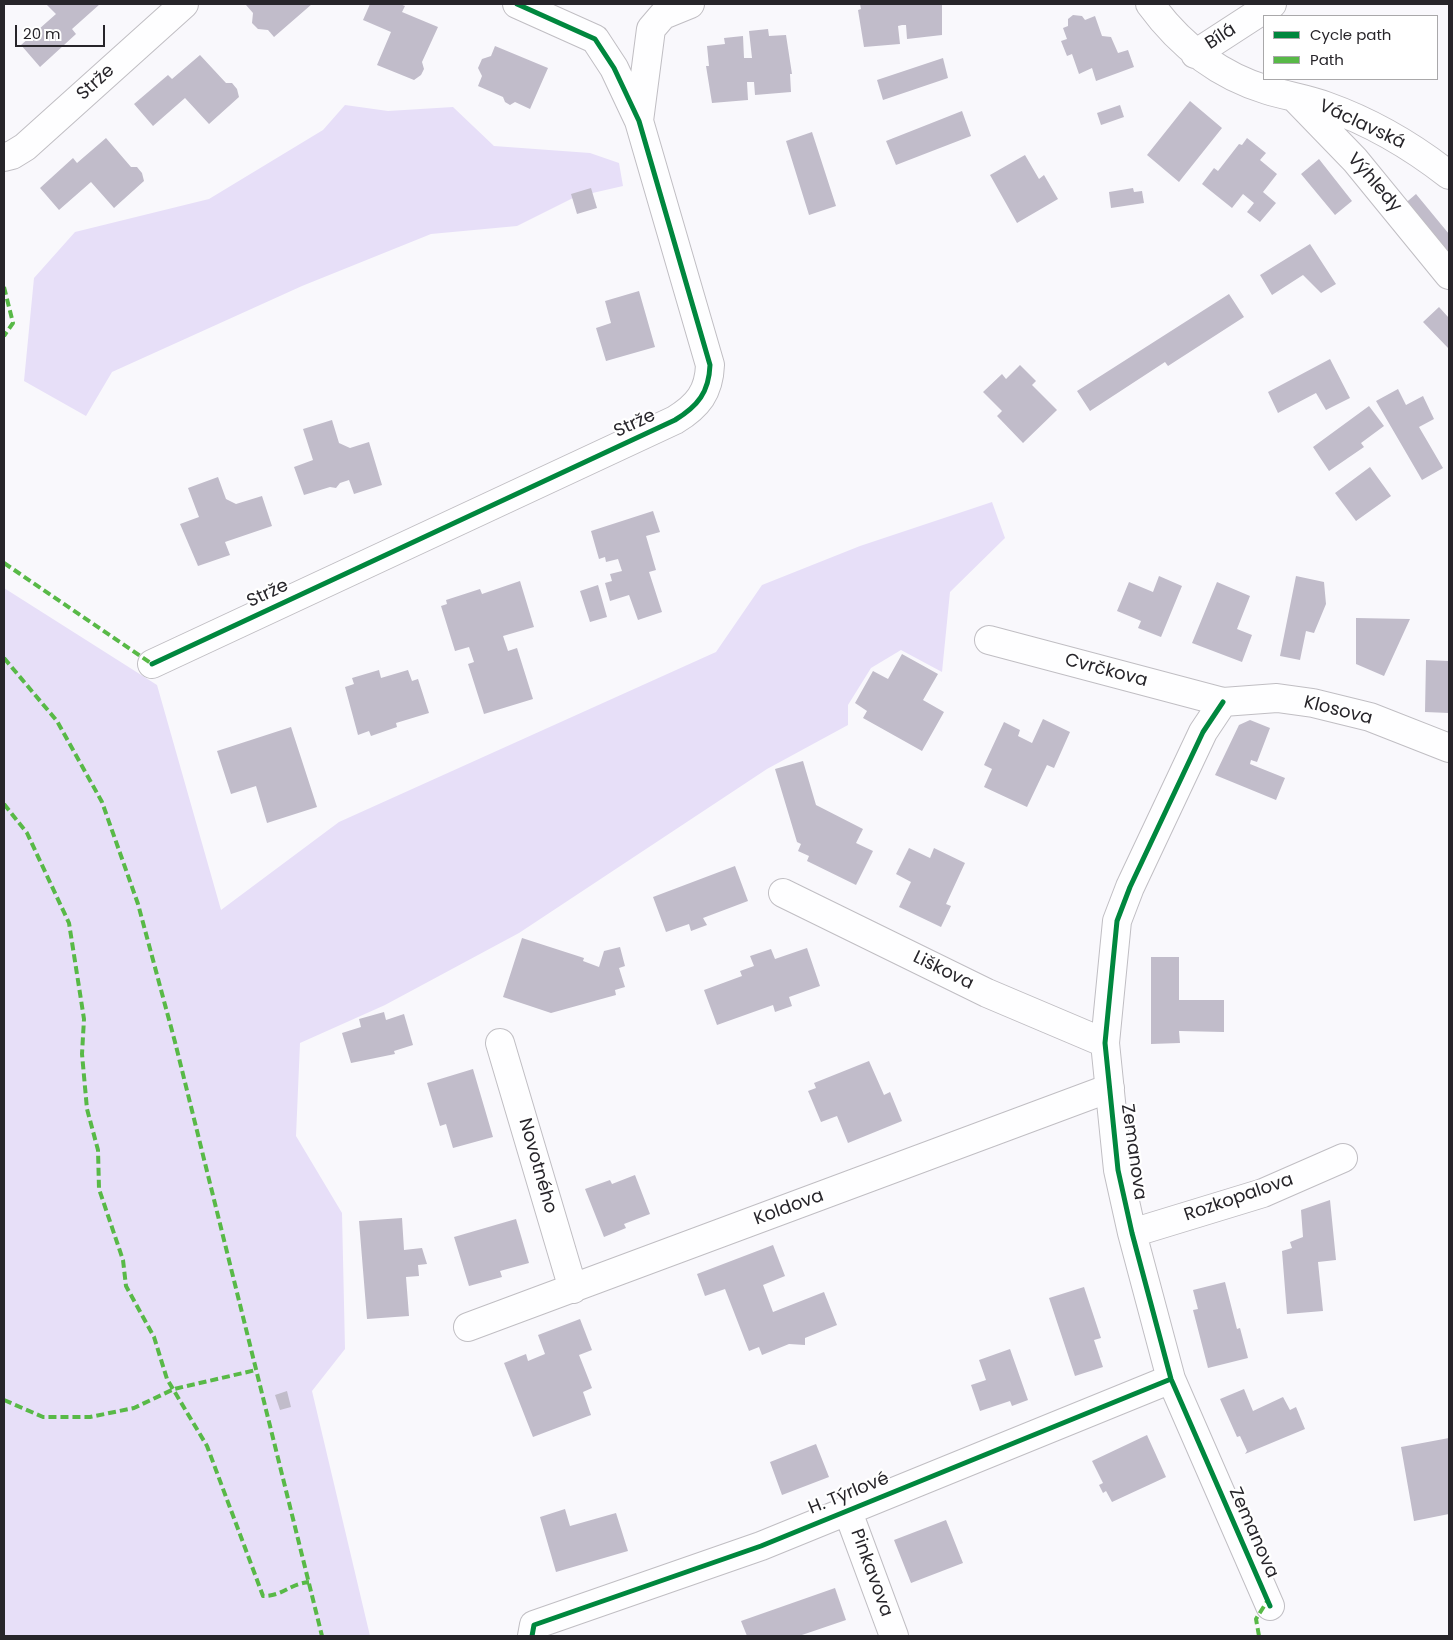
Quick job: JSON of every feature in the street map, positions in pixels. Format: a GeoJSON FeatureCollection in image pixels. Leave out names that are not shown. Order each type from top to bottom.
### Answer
{"type":"FeatureCollection","features":[{"type":"Feature","properties":{"kind":"street","name":"Strže"},"geometry":{"type":"LineString","coordinates":[[4,157],[12,155],[25,147],[184,4]]}},
{"type":"Feature","properties":{"kind":"street","name":"Strže"},"geometry":{"type":"LineString","coordinates":[[152,664],[675,420],[693,409],[709,382],[710,365],[639,121],[614,68],[595,40],[517,4]]}},
{"type":"Feature","properties":{"kind":"street"},"geometry":{"type":"LineString","coordinates":[[639,121],[650,29],[663,15],[690,4]]}},
{"type":"Feature","properties":{"kind":"street","name":"Václavská"},"geometry":{"type":"LineString","coordinates":[[1150,4],[1164,23],[1195,54],[1218,70],[1246,83],[1324,106],[1358,119],[1415,150],[1449,175]]}},
{"type":"Feature","properties":{"kind":"street","name":"Bílá"},"geometry":{"type":"LineString","coordinates":[[1195,54],[1272,4]]}},
{"type":"Feature","properties":{"kind":"street","name":"Výhledy"},"geometry":{"type":"LineString","coordinates":[[1294,97],[1355,160],[1449,275]]}},
{"type":"Feature","properties":{"kind":"street","name":"Cvrčkova"},"geometry":{"type":"LineString","coordinates":[[989,640],[1223,702]]}},
{"type":"Feature","properties":{"kind":"street","name":"Klosova"},"geometry":{"type":"LineString","coordinates":[[1223,702],[1277,698],[1313,703],[1370,717],[1449,748]]}},
{"type":"Feature","properties":{"kind":"street","name":"Zemanova"},"geometry":{"type":"LineString","coordinates":[[1223,702],[1203,732],[1130,887],[1117,921],[1105,1043],[1118,1170],[1132,1233],[1171,1379],[1270,1606]]}},
{"type":"Feature","properties":{"kind":"street","name":"Liškova"},"geometry":{"type":"LineString","coordinates":[[783,893],[987,993],[1105,1043]]}},
{"type":"Feature","properties":{"kind":"street","name":"Novotného"},"geometry":{"type":"LineString","coordinates":[[500,1043],[573,1289]]}},
{"type":"Feature","properties":{"kind":"street","name":"Koldova"},"geometry":{"type":"LineString","coordinates":[[468,1327],[1110,1088]]}},
{"type":"Feature","properties":{"kind":"street","name":"Rozkopalova"},"geometry":{"type":"LineString","coordinates":[[1132,1233],[1263,1193],[1343,1158]]}},
{"type":"Feature","properties":{"kind":"street","name":"H. Týrlové"},"geometry":{"type":"LineString","coordinates":[[533,1631],[761,1546],[847,1509],[1171,1379]]}},
{"type":"Feature","properties":{"kind":"street","name":"Pinkavova"},"geometry":{"type":"LineString","coordinates":[[847,1509],[894,1636]]}},
{"type":"Feature","properties":{"kind":"shaded area"},"geometry":{"type":"Polygon","coordinates":[[[345,105],[388,111],[453,107],[494,146],[590,153],[619,163],[623,186],[575,197],[517,226],[431,234],[302,286],[112,372],[86,416],[24,381],[34,278],[75,232],[209,199],[323,130],[345,105]]]}},
{"type":"Feature","properties":{"kind":"shaded area"},"geometry":{"type":"Polygon","coordinates":[[[992,502],[1005,538],[950,592],[942,672],[901,650],[871,668],[848,705],[848,725],[767,769],[519,933],[385,1005],[300,1043],[296,1136],[342,1213],[345,1349],[312,1391],[370,1636],[4,1636],[4,588],[157,685],[221,910],[339,822],[716,652],[762,585],[860,546],[992,502]]]}},
{"type":"Feature","properties":{"kind":"building"},"geometry":{"type":"Polygon","coordinates":[[[46,4],[100,4],[72,29],[76,34],[40,67],[21,45],[56,14],[46,4]]]}},
{"type":"Feature","properties":{"kind":"building"},"geometry":{"type":"Polygon","coordinates":[[[247,4],[312,4],[274,37],[268,30],[258,29],[252,23],[253,13],[247,4]]]}},
{"type":"Feature","properties":{"kind":"building"},"geometry":{"type":"Polygon","coordinates":[[[370,4],[400,4],[405,6],[402,12],[438,27],[422,62],[424,69],[421,75],[414,80],[377,65],[391,32],[363,20],[370,4]]]}},
{"type":"Feature","properties":{"kind":"building"},"geometry":{"type":"Polygon","coordinates":[[[860,4],[942,4],[942,35],[907,39],[906,25],[902,25],[898,26],[900,44],[864,47],[858,10],[861,9],[860,4]]]}},
{"type":"Feature","properties":{"kind":"building"},"geometry":{"type":"Polygon","coordinates":[[[1073,15],[1082,16],[1085,20],[1095,16],[1102,36],[1111,37],[1118,53],[1128,50],[1134,67],[1096,81],[1092,68],[1079,74],[1072,54],[1067,56],[1061,41],[1067,39],[1063,28],[1068,26],[1068,19],[1073,15]]]}},
{"type":"Feature","properties":{"kind":"building"},"geometry":{"type":"Polygon","coordinates":[[[768,29],[769,36],[786,35],[792,74],[790,74],[791,92],[755,95],[754,82],[747,82],[748,100],[712,103],[706,66],[709,66],[707,46],[725,44],[724,38],[743,36],[744,58],[752,58],[749,31],[768,29]]]}},
{"type":"Feature","properties":{"kind":"building"},"geometry":{"type":"Polygon","coordinates":[[[495,46],[548,68],[530,109],[515,102],[510,105],[505,102],[503,97],[478,86],[482,76],[478,68],[482,59],[491,56],[495,46]]]}},
{"type":"Feature","properties":{"kind":"building"},"geometry":{"type":"Polygon","coordinates":[[[200,55],[226,83],[232,83],[237,89],[239,97],[209,124],[185,98],[153,126],[134,104],[168,75],[172,79],[200,55]]]}},
{"type":"Feature","properties":{"kind":"building"},"geometry":{"type":"Polygon","coordinates":[[[943,58],[948,78],[883,100],[877,80],[943,58]]]}},
{"type":"Feature","properties":{"kind":"building"},"geometry":{"type":"Polygon","coordinates":[[[1190,101],[1222,128],[1179,182],[1147,155],[1190,101]]]}},
{"type":"Feature","properties":{"kind":"building"},"geometry":{"type":"Polygon","coordinates":[[[1120,105],[1124,117],[1101,125],[1097,113],[1120,105]]]}},
{"type":"Feature","properties":{"kind":"building"},"geometry":{"type":"Polygon","coordinates":[[[962,111],[971,136],[896,165],[886,141],[962,111]]]}},
{"type":"Feature","properties":{"kind":"building"},"geometry":{"type":"Polygon","coordinates":[[[812,132],[836,206],[809,215],[786,141],[812,132]]]}},
{"type":"Feature","properties":{"kind":"building"},"geometry":{"type":"Polygon","coordinates":[[[106,138],[131,167],[137,167],[142,173],[144,181],[114,208],[91,182],[59,210],[40,188],[73,158],[77,163],[106,138]]]}},
{"type":"Feature","properties":{"kind":"building"},"geometry":{"type":"Polygon","coordinates":[[[1247,138],[1266,153],[1260,160],[1277,174],[1263,192],[1276,203],[1260,222],[1247,212],[1254,203],[1243,194],[1232,208],[1202,184],[1214,168],[1218,171],[1239,144],[1242,145],[1247,138]]]}},
{"type":"Feature","properties":{"kind":"building"},"geometry":{"type":"Polygon","coordinates":[[[1025,155],[1039,179],[1044,175],[1058,199],[1017,223],[990,175],[1025,155]]]}},
{"type":"Feature","properties":{"kind":"building"},"geometry":{"type":"Polygon","coordinates":[[[1319,159],[1352,201],[1335,215],[1301,174],[1319,159]]]}},
{"type":"Feature","properties":{"kind":"building"},"geometry":{"type":"Polygon","coordinates":[[[591,188],[597,208],[577,214],[571,194],[591,188]]]}},
{"type":"Feature","properties":{"kind":"building"},"geometry":{"type":"Polygon","coordinates":[[[1133,188],[1134,192],[1142,191],[1144,203],[1111,208],[1109,192],[1133,188]]]}},
{"type":"Feature","properties":{"kind":"building"},"geometry":{"type":"Polygon","coordinates":[[[1416,194],[1449,234],[1449,255],[1402,206],[1416,194]]]}},
{"type":"Feature","properties":{"kind":"building"},"geometry":{"type":"Polygon","coordinates":[[[1310,244],[1336,284],[1321,293],[1303,275],[1272,295],[1260,275],[1310,244]]]}},
{"type":"Feature","properties":{"kind":"building"},"geometry":{"type":"Polygon","coordinates":[[[639,291],[655,347],[606,361],[596,328],[611,323],[605,301],[639,291]]]}},
{"type":"Feature","properties":{"kind":"building"},"geometry":{"type":"Polygon","coordinates":[[[1229,294],[1244,317],[1168,366],[1165,362],[1090,411],[1077,391],[1229,294]]]}},
{"type":"Feature","properties":{"kind":"building"},"geometry":{"type":"Polygon","coordinates":[[[1439,307],[1449,318],[1449,349],[1423,322],[1439,307]]]}},
{"type":"Feature","properties":{"kind":"building"},"geometry":{"type":"Polygon","coordinates":[[[1330,359],[1350,398],[1326,410],[1316,393],[1278,413],[1268,392],[1330,359]]]}},
{"type":"Feature","properties":{"kind":"building"},"geometry":{"type":"Polygon","coordinates":[[[1020,365],[1036,381],[1032,385],[1057,410],[1023,443],[997,416],[1002,411],[983,392],[1002,374],[1006,379],[1020,365]]]}},
{"type":"Feature","properties":{"kind":"building"},"geometry":{"type":"Polygon","coordinates":[[[1398,389],[1406,405],[1423,396],[1434,419],[1419,427],[1443,468],[1422,480],[1376,401],[1398,389]]]}},
{"type":"Feature","properties":{"kind":"building"},"geometry":{"type":"Polygon","coordinates":[[[1369,406],[1384,426],[1361,443],[1364,447],[1329,471],[1313,447],[1369,406]]]}},
{"type":"Feature","properties":{"kind":"building"},"geometry":{"type":"Polygon","coordinates":[[[332,420],[339,443],[350,448],[369,442],[382,485],[354,494],[349,480],[340,483],[336,488],[330,487],[304,495],[294,467],[313,460],[303,429],[332,420]]]}},
{"type":"Feature","properties":{"kind":"building"},"geometry":{"type":"Polygon","coordinates":[[[1370,467],[1391,496],[1356,521],[1335,493],[1370,467]]]}},
{"type":"Feature","properties":{"kind":"building"},"geometry":{"type":"Polygon","coordinates":[[[218,477],[226,499],[236,504],[262,496],[272,526],[225,542],[230,555],[198,566],[180,524],[199,517],[188,488],[218,477]]]}},
{"type":"Feature","properties":{"kind":"building"},"geometry":{"type":"Polygon","coordinates":[[[653,511],[660,532],[646,536],[656,570],[649,572],[662,612],[638,620],[629,595],[610,601],[605,583],[612,581],[610,574],[622,571],[618,559],[606,562],[605,557],[599,559],[591,531],[653,511]]]}},
{"type":"Feature","properties":{"kind":"building"},"geometry":{"type":"Polygon","coordinates":[[[1159,576],[1182,586],[1161,637],[1138,628],[1141,621],[1117,611],[1129,582],[1153,592],[1159,576]]]}},
{"type":"Feature","properties":{"kind":"building"},"geometry":{"type":"Polygon","coordinates":[[[1296,576],[1324,582],[1326,604],[1314,633],[1306,631],[1300,660],[1280,656],[1296,576]]]}},
{"type":"Feature","properties":{"kind":"building"},"geometry":{"type":"Polygon","coordinates":[[[520,581],[534,627],[503,636],[508,651],[517,648],[533,699],[484,714],[468,664],[474,662],[469,647],[455,651],[441,606],[447,604],[446,600],[480,589],[482,594],[520,581]]]}},
{"type":"Feature","properties":{"kind":"building"},"geometry":{"type":"Polygon","coordinates":[[[1217,582],[1250,596],[1237,629],[1252,635],[1242,662],[1192,643],[1217,582]]]}},
{"type":"Feature","properties":{"kind":"building"},"geometry":{"type":"Polygon","coordinates":[[[598,585],[607,617],[590,622],[580,591],[598,585]]]}},
{"type":"Feature","properties":{"kind":"building"},"geometry":{"type":"Polygon","coordinates":[[[1356,618],[1410,619],[1384,676],[1356,664],[1356,618]]]}},
{"type":"Feature","properties":{"kind":"building"},"geometry":{"type":"Polygon","coordinates":[[[902,654],[938,674],[923,700],[944,712],[922,751],[863,718],[867,711],[855,703],[873,671],[888,679],[902,654]]]}},
{"type":"Feature","properties":{"kind":"building"},"geometry":{"type":"Polygon","coordinates":[[[1426,660],[1449,661],[1449,713],[1425,712],[1426,660]]]}},
{"type":"Feature","properties":{"kind":"building"},"geometry":{"type":"Polygon","coordinates":[[[379,670],[381,678],[408,670],[412,681],[418,679],[429,713],[396,723],[397,727],[371,736],[369,731],[358,735],[345,687],[354,684],[352,678],[379,670]]]}},
{"type":"Feature","properties":{"kind":"building"},"geometry":{"type":"Polygon","coordinates":[[[1043,719],[1070,732],[1054,768],[1047,765],[1027,807],[984,787],[992,769],[984,765],[1004,722],[1020,730],[1018,736],[1032,743],[1043,719]]]}},
{"type":"Feature","properties":{"kind":"building"},"geometry":{"type":"Polygon","coordinates":[[[1250,720],[1270,728],[1257,762],[1251,760],[1250,764],[1285,778],[1276,800],[1215,775],[1239,725],[1250,720]]]}},
{"type":"Feature","properties":{"kind":"building"},"geometry":{"type":"Polygon","coordinates":[[[291,727],[317,807],[267,823],[256,786],[231,794],[217,751],[291,727]]]}},
{"type":"Feature","properties":{"kind":"building"},"geometry":{"type":"Polygon","coordinates":[[[803,761],[816,805],[863,829],[856,843],[873,851],[856,885],[807,861],[809,856],[798,851],[801,844],[797,842],[775,769],[803,761]]]}},
{"type":"Feature","properties":{"kind":"building"},"geometry":{"type":"Polygon","coordinates":[[[909,848],[930,858],[934,848],[965,863],[946,904],[951,906],[941,927],[899,907],[911,882],[896,874],[909,848]]]}},
{"type":"Feature","properties":{"kind":"building"},"geometry":{"type":"Polygon","coordinates":[[[735,866],[748,901],[703,918],[707,925],[691,931],[689,924],[666,932],[653,897],[735,866]]]}},
{"type":"Feature","properties":{"kind":"building"},"geometry":{"type":"Polygon","coordinates":[[[522,938],[584,958],[583,961],[599,967],[604,951],[620,947],[625,966],[619,968],[625,987],[615,990],[616,995],[551,1013],[503,997],[522,938]]]}},
{"type":"Feature","properties":{"kind":"building"},"geometry":{"type":"Polygon","coordinates":[[[807,948],[820,986],[789,997],[792,1006],[775,1012],[773,1005],[717,1025],[704,990],[742,976],[740,971],[754,966],[750,956],[771,949],[775,959],[807,948]]]}},
{"type":"Feature","properties":{"kind":"building"},"geometry":{"type":"Polygon","coordinates":[[[1151,957],[1179,957],[1179,1000],[1224,1000],[1224,1032],[1179,1031],[1180,1043],[1151,1044],[1151,957]]]}},
{"type":"Feature","properties":{"kind":"building"},"geometry":{"type":"Polygon","coordinates":[[[384,1012],[386,1020],[404,1014],[413,1045],[394,1051],[395,1054],[351,1063],[342,1033],[361,1027],[359,1019],[384,1012]]]}},
{"type":"Feature","properties":{"kind":"building"},"geometry":{"type":"Polygon","coordinates":[[[869,1061],[884,1095],[890,1092],[902,1121],[848,1143],[837,1116],[821,1122],[808,1091],[816,1088],[814,1083],[869,1061]]]}},
{"type":"Feature","properties":{"kind":"building"},"geometry":{"type":"Polygon","coordinates":[[[473,1069],[493,1137],[453,1148],[446,1124],[440,1126],[427,1083],[473,1069]]]}},
{"type":"Feature","properties":{"kind":"building"},"geometry":{"type":"Polygon","coordinates":[[[635,1175],[650,1214],[624,1224],[626,1228],[604,1237],[585,1189],[610,1180],[612,1184],[635,1175]]]}},
{"type":"Feature","properties":{"kind":"building"},"geometry":{"type":"Polygon","coordinates":[[[1330,1200],[1336,1260],[1318,1262],[1323,1311],[1287,1314],[1282,1251],[1292,1248],[1290,1242],[1303,1237],[1301,1210],[1330,1200]]]}},
{"type":"Feature","properties":{"kind":"building"},"geometry":{"type":"Polygon","coordinates":[[[402,1218],[404,1250],[422,1248],[427,1264],[418,1265],[419,1276],[406,1277],[409,1316],[367,1319],[359,1221],[402,1218]]]}},
{"type":"Feature","properties":{"kind":"building"},"geometry":{"type":"Polygon","coordinates":[[[516,1219],[529,1263],[500,1271],[502,1277],[469,1286],[454,1237],[516,1219]]]}},
{"type":"Feature","properties":{"kind":"building"},"geometry":{"type":"Polygon","coordinates":[[[773,1245],[785,1276],[763,1285],[773,1312],[824,1292],[837,1325],[805,1338],[805,1345],[789,1344],[762,1355],[759,1347],[749,1351],[725,1289],[705,1296],[697,1274],[773,1245]]]}},
{"type":"Feature","properties":{"kind":"building"},"geometry":{"type":"Polygon","coordinates":[[[1225,1282],[1237,1329],[1240,1328],[1248,1358],[1208,1368],[1193,1310],[1198,1309],[1193,1290],[1225,1282]]]}},
{"type":"Feature","properties":{"kind":"building"},"geometry":{"type":"Polygon","coordinates":[[[1084,1287],[1101,1338],[1094,1340],[1103,1367],[1075,1376],[1049,1298],[1084,1287]]]}},
{"type":"Feature","properties":{"kind":"building"},"geometry":{"type":"Polygon","coordinates":[[[580,1319],[592,1350],[579,1355],[592,1388],[583,1392],[591,1415],[533,1437],[504,1363],[526,1354],[528,1361],[545,1354],[538,1335],[580,1319]]]}},
{"type":"Feature","properties":{"kind":"building"},"geometry":{"type":"Polygon","coordinates":[[[1010,1349],[1028,1400],[1012,1406],[1010,1401],[980,1411],[971,1385],[986,1380],[979,1360],[1010,1349]]]}},
{"type":"Feature","properties":{"kind":"building"},"geometry":{"type":"Polygon","coordinates":[[[1244,1389],[1253,1411],[1283,1397],[1290,1410],[1296,1407],[1305,1429],[1245,1454],[1247,1451],[1240,1436],[1237,1437],[1220,1399],[1244,1389]]]}},
{"type":"Feature","properties":{"kind":"building"},"geometry":{"type":"Polygon","coordinates":[[[287,1391],[291,1407],[280,1410],[275,1395],[287,1391]]]}},
{"type":"Feature","properties":{"kind":"building"},"geometry":{"type":"Polygon","coordinates":[[[1147,1435],[1166,1477],[1112,1502],[1106,1491],[1103,1493],[1099,1485],[1103,1483],[1092,1461],[1147,1435]]]}},
{"type":"Feature","properties":{"kind":"building"},"geometry":{"type":"Polygon","coordinates":[[[1449,1438],[1449,1514],[1414,1521],[1401,1447],[1449,1438]]]}},
{"type":"Feature","properties":{"kind":"building"},"geometry":{"type":"Polygon","coordinates":[[[816,1444],[829,1477],[782,1495],[770,1462],[816,1444]]]}},
{"type":"Feature","properties":{"kind":"building"},"geometry":{"type":"Polygon","coordinates":[[[565,1509],[570,1526],[616,1513],[628,1551],[556,1572],[540,1517],[565,1509]]]}},
{"type":"Feature","properties":{"kind":"building"},"geometry":{"type":"Polygon","coordinates":[[[946,1520],[963,1563],[911,1583],[894,1540],[946,1520]]]}},
{"type":"Feature","properties":{"kind":"building"},"geometry":{"type":"Polygon","coordinates":[[[835,1588],[846,1620],[799,1636],[747,1636],[741,1621],[835,1588]]]}},
{"type":"Feature","properties":{"kind":"marked path"},"geometry":{"type":"LineString","coordinates":[[4,287],[13,323],[4,336]]}},
{"type":"Feature","properties":{"kind":"marked path"},"geometry":{"type":"LineString","coordinates":[[4,563],[152,664]]}},
{"type":"Feature","properties":{"kind":"marked path"},"geometry":{"type":"LineString","coordinates":[[4,658],[57,721],[102,802],[138,904],[175,1042],[322,1636]]}},
{"type":"Feature","properties":{"kind":"marked path"},"geometry":{"type":"LineString","coordinates":[[4,804],[27,833],[69,923],[84,1019],[82,1054],[87,1109],[98,1150],[99,1189],[123,1260],[126,1286],[154,1337],[167,1379],[207,1446],[263,1596],[276,1594],[296,1585],[309,1582]]}},
{"type":"Feature","properties":{"kind":"marked path"},"geometry":{"type":"LineString","coordinates":[[4,1400],[43,1417],[90,1417],[134,1408],[174,1389],[256,1370]]}},
{"type":"Feature","properties":{"kind":"marked path"},"geometry":{"type":"LineString","coordinates":[[1259,1636],[1256,1619],[1268,1600]]}},
{"type":"Feature","properties":{"kind":"cycle path"},"geometry":{"type":"LineString","coordinates":[[152,664],[675,420],[696,404],[705,391],[710,365],[639,121],[614,68],[595,39],[517,4]]}},
{"type":"Feature","properties":{"kind":"cycle path"},"geometry":{"type":"LineString","coordinates":[[1223,702],[1203,732],[1130,887],[1117,921],[1105,1043],[1118,1170],[1132,1233],[1171,1379],[1270,1606]]}},
{"type":"Feature","properties":{"kind":"cycle path"},"geometry":{"type":"LineString","coordinates":[[532,1636],[534,1625],[761,1546],[1171,1379]]}}]}
